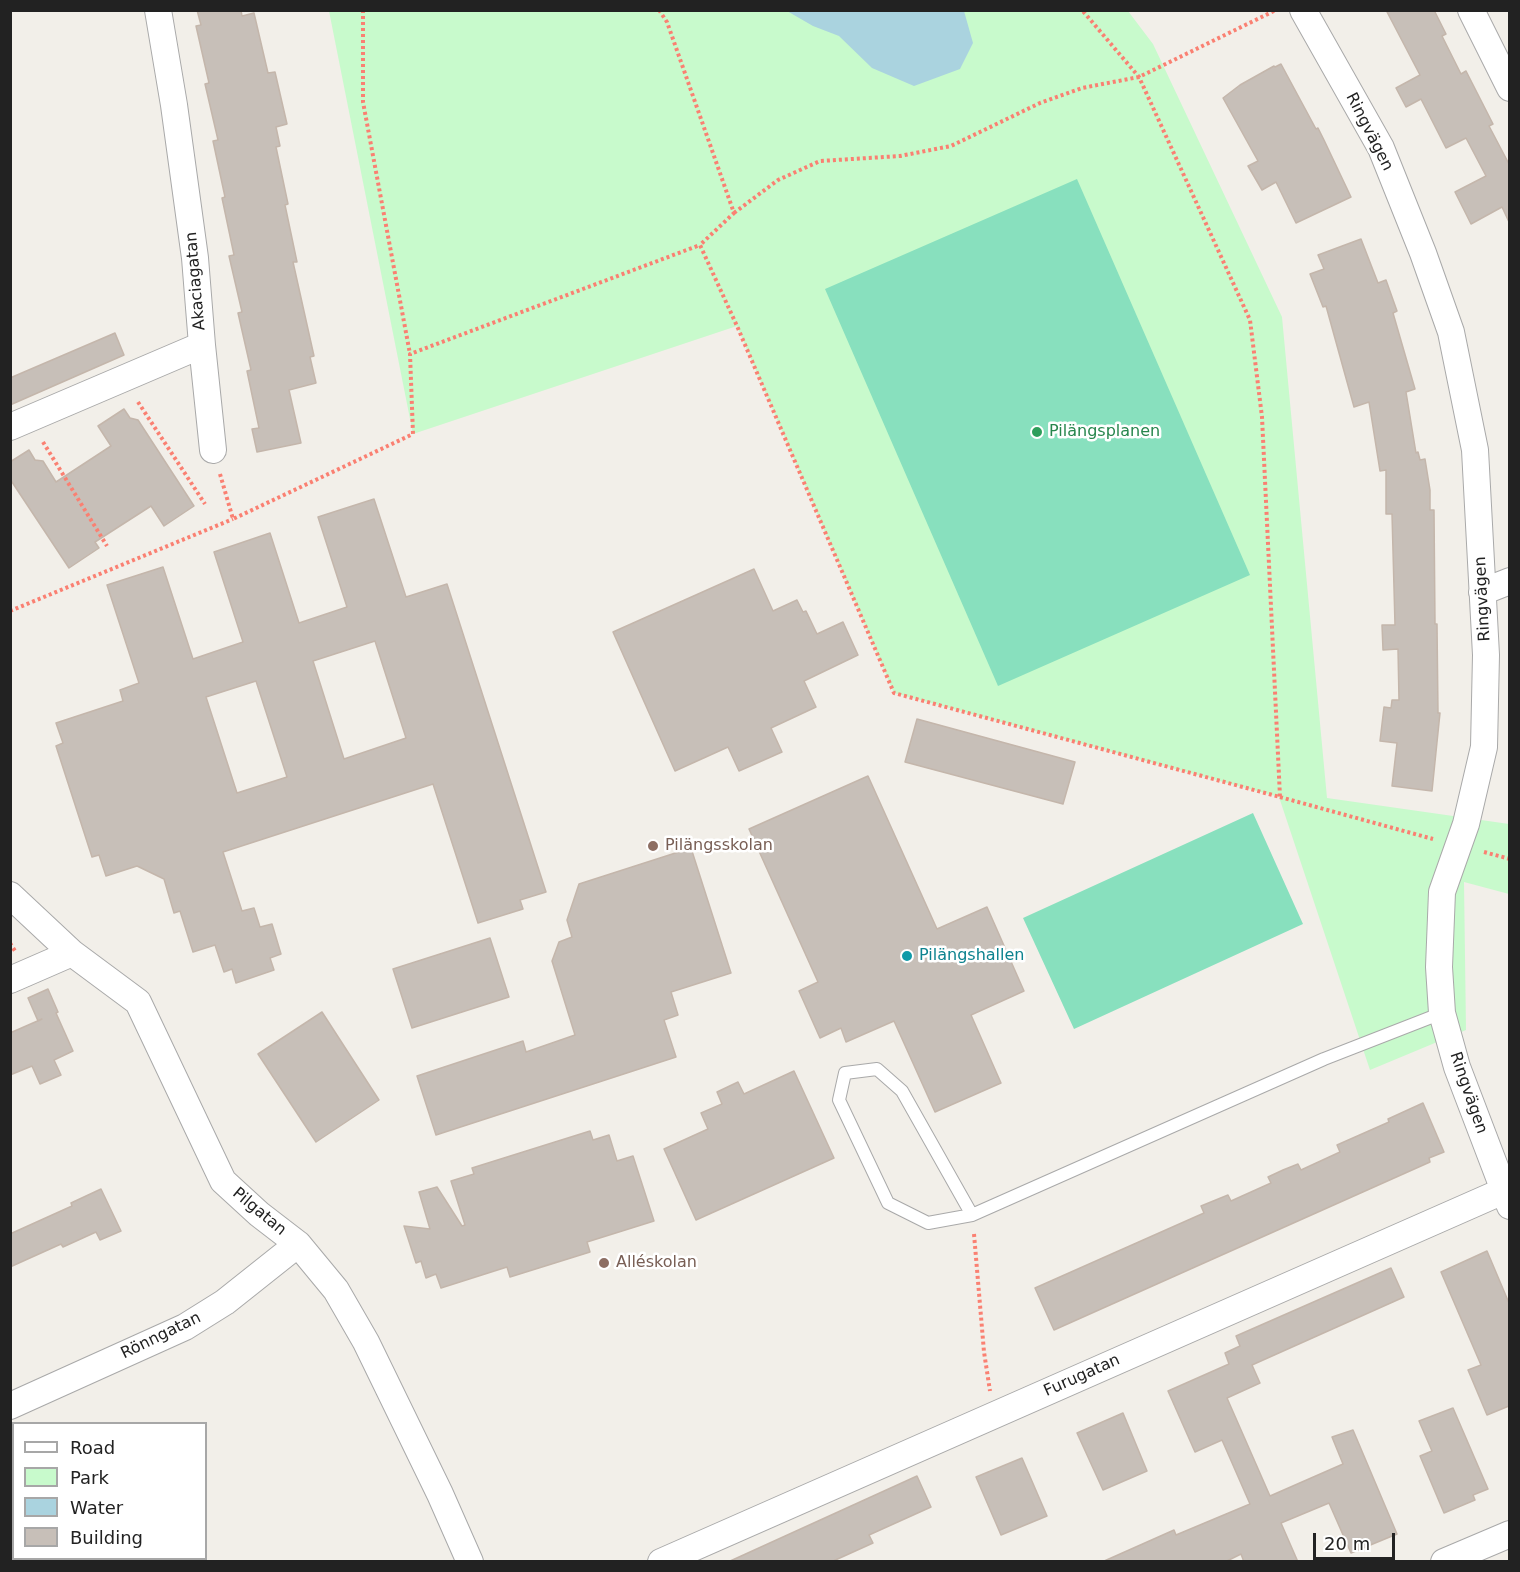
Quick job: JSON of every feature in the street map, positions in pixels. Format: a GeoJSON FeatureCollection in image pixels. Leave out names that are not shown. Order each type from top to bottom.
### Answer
{"type":"FeatureCollection","features":[{"type":"Feature","properties":{"kind":"street","name":"Akaciagatan"},"geometry":{"type":"LineString","coordinates":[[20,423],[202,345],[195,258],[174,105],[158,10]]}},
{"type":"Feature","properties":{"kind":"street","name":"Ringvägen"},"geometry":{"type":"LineString","coordinates":[[1303,10],[1381,148],[1423,254],[1450,332],[1475,450],[1486,655],[1484,747],[1466,824],[1442,892],[1439,967],[1442,1013],[1457,1067],[1507,1195]]}},
{"type":"Feature","properties":{"kind":"street"},"geometry":{"type":"LineString","coordinates":[[1471,10],[1509,88]]}},
{"type":"Feature","properties":{"kind":"street"},"geometry":{"type":"LineString","coordinates":[[202,345],[213,450]]}},
{"type":"Feature","properties":{"kind":"street"},"geometry":{"type":"LineString","coordinates":[[1482,592],[1509,581]]}},
{"type":"Feature","properties":{"kind":"street","name":"Pilgatan"},"geometry":{"type":"LineString","coordinates":[[10,895],[72,953],[138,1002],[223,1181],[259,1214],[298,1244],[336,1290],[366,1342],[440,1494],[470,1562]]}},
{"type":"Feature","properties":{"kind":"street"},"geometry":{"type":"LineString","coordinates":[[10,980],[72,953]]}},
{"type":"Feature","properties":{"kind":"street","name":"Furugatan"},"geometry":{"type":"LineString","coordinates":[[662,1562],[994,1415],[1507,1195]]}},
{"type":"Feature","properties":{"kind":"street","name":"Rönngatan"},"geometry":{"type":"LineString","coordinates":[[10,1406],[184,1327],[225,1302],[298,1244]]}},
{"type":"Feature","properties":{"kind":"street"},"geometry":{"type":"LineString","coordinates":[[1444,1562],[1509,1534]]}},
{"type":"Feature","properties":{"kind":"lane"},"geometry":{"type":"LineString","coordinates":[[972,1215],[902,1091],[877,1069],[845,1073],[839,1100],[888,1203],[928,1223],[972,1215],[1324,1059],[1442,1013]]}},
{"type":"Feature","properties":{"kind":"path"},"geometry":{"type":"LineString","coordinates":[[10,610],[233,519],[412,434],[410,354],[363,102],[363,10]]}},
{"type":"Feature","properties":{"kind":"path"},"geometry":{"type":"LineString","coordinates":[[659,10],[667,22],[734,213]]}},
{"type":"Feature","properties":{"kind":"path"},"geometry":{"type":"LineString","coordinates":[[1082,10],[1139,77],[1250,320],[1262,417],[1280,797]]}},
{"type":"Feature","properties":{"kind":"path"},"geometry":{"type":"LineString","coordinates":[[410,354],[700,245],[734,213],[778,180],[820,161],[900,156],[951,146],[1051,99],[1082,88],[1139,77],[1276,10]]}},
{"type":"Feature","properties":{"kind":"path"},"geometry":{"type":"LineString","coordinates":[[700,245],[894,693],[1509,859]]}},
{"type":"Feature","properties":{"kind":"path"},"geometry":{"type":"LineString","coordinates":[[123,379],[205,504]]}},
{"type":"Feature","properties":{"kind":"path"},"geometry":{"type":"LineString","coordinates":[[20,423],[107,546]]}},
{"type":"Feature","properties":{"kind":"path"},"geometry":{"type":"LineString","coordinates":[[213,450],[233,519]]}},
{"type":"Feature","properties":{"kind":"path"},"geometry":{"type":"LineString","coordinates":[[972,1215],[984,1352],[994,1415]]}},
{"type":"Feature","properties":{"kind":"green space"},"geometry":{"type":"Polygon","coordinates":[[[329,11],[1128,11],[1153,44],[1282,317],[1327,798],[1509,824],[1509,894],[1464,882],[1466,1030],[1370,1070],[1279,797],[894,693],[737,326],[413,434],[329,11]]]}},
{"type":"Feature","properties":{"kind":"green space","name":"Pilängsplanen"},"geometry":{"type":"Polygon","coordinates":[[[1077,179],[1250,575],[998,686],[825,289],[1077,179]]]}},
{"type":"Feature","properties":{"kind":"green space"},"geometry":{"type":"Polygon","coordinates":[[[1253,813],[1303,924],[1074,1029],[1023,918],[1253,813]]]}},
{"type":"Feature","properties":{"kind":"water"},"geometry":{"type":"Polygon","coordinates":[[[787,11],[964,11],[973,43],[960,69],[914,86],[872,68],[839,36],[813,26],[787,11]]]}},
{"type":"Feature","properties":{"kind":"building"},"geometry":{"type":"Polygon","coordinates":[[[197,10],[241,10],[242,16],[254,13],[268,73],[275,72],[287,124],[276,127],[280,146],[276,147],[297,262],[293,262],[314,356],[310,357],[316,383],[289,390],[301,443],[257,452],[252,429],[259,428],[247,371],[251,370],[238,313],[242,312],[229,256],[234,255],[213,141],[218,140],[205,84],[209,83],[196,26],[201,25],[197,10]]]}},
{"type":"Feature","properties":{"kind":"building"},"geometry":{"type":"Polygon","coordinates":[[[1386,10],[1434,10],[1446,34],[1442,36],[1461,74],[1466,71],[1493,124],[1489,126],[1509,164],[1509,222],[1502,207],[1471,224],[1455,192],[1486,176],[1466,138],[1446,148],[1421,99],[1406,107],[1396,88],[1420,75],[1386,10]]]}},
{"type":"Feature","properties":{"kind":"building"},"geometry":{"type":"Polygon","coordinates":[[[1281,64],[1316,129],[1318,128],[1351,197],[1296,223],[1276,182],[1262,190],[1248,166],[1258,161],[1223,98],[1240,85],[1281,64]]]}},
{"type":"Feature","properties":{"kind":"building"},"geometry":{"type":"Polygon","coordinates":[[[1361,239],[1378,283],[1386,280],[1397,311],[1393,313],[1415,389],[1406,392],[1416,453],[1418,452],[1420,460],[1425,459],[1430,490],[1430,510],[1434,510],[1435,624],[1437,624],[1438,713],[1440,713],[1432,791],[1392,786],[1397,743],[1380,741],[1384,707],[1391,708],[1392,700],[1399,700],[1398,649],[1383,650],[1382,625],[1395,625],[1392,514],[1386,514],[1386,470],[1380,471],[1369,402],[1354,407],[1326,306],[1323,307],[1310,274],[1324,269],[1318,255],[1361,239]]]}},
{"type":"Feature","properties":{"kind":"building"},"geometry":{"type":"Polygon","coordinates":[[[115,333],[124,355],[10,405],[10,378],[115,333]]]}},
{"type":"Feature","properties":{"kind":"building"},"geometry":{"type":"Polygon","coordinates":[[[124,409],[130,418],[138,420],[194,506],[164,526],[151,506],[95,542],[99,548],[69,568],[10,479],[10,462],[29,450],[35,460],[43,461],[56,482],[111,446],[98,426],[124,409]]]}},
{"type":"Feature","properties":{"kind":"building"},"geometry":{"type":"Polygon","coordinates":[[[374,499],[406,597],[447,584],[546,892],[520,900],[523,909],[478,923],[433,784],[223,852],[242,911],[254,908],[260,927],[272,924],[281,954],[270,958],[274,970],[236,983],[232,969],[224,972],[215,945],[193,952],[180,911],[174,913],[164,879],[137,866],[106,876],[99,855],[92,857],[56,746],[63,743],[56,723],[123,701],[120,690],[139,683],[107,585],[163,567],[193,659],[243,642],[214,552],[270,533],[299,623],[347,607],[318,517],[374,499]],[[375,641],[313,661],[344,759],[406,738],[375,641]],[[256,681],[206,697],[237,793],[287,777],[256,681]]]}},
{"type":"Feature","properties":{"kind":"building"},"geometry":{"type":"Polygon","coordinates":[[[754,569],[773,611],[797,600],[803,612],[806,611],[817,634],[843,622],[858,655],[804,681],[816,707],[771,728],[782,752],[739,771],[728,747],[675,771],[613,632],[754,569]]]}},
{"type":"Feature","properties":{"kind":"building"},"geometry":{"type":"Polygon","coordinates":[[[917,719],[1075,762],[1063,804],[905,762],[917,719]]]}},
{"type":"Feature","properties":{"kind":"building","name":"Pilängshallen"},"geometry":{"type":"Polygon","coordinates":[[[868,776],[937,929],[987,907],[1024,991],[971,1015],[1001,1083],[935,1112],[894,1021],[846,1042],[841,1028],[820,1038],[799,991],[818,982],[749,829],[868,776]]]}},
{"type":"Feature","properties":{"kind":"building"},"geometry":{"type":"Polygon","coordinates":[[[691,848],[731,973],[671,992],[678,1015],[664,1020],[676,1057],[436,1135],[417,1076],[523,1041],[526,1052],[575,1035],[552,961],[559,942],[572,937],[567,920],[579,884],[691,848]]]}},
{"type":"Feature","properties":{"kind":"building"},"geometry":{"type":"Polygon","coordinates":[[[490,938],[509,997],[412,1028],[393,969],[490,938]]]}},
{"type":"Feature","properties":{"kind":"building"},"geometry":{"type":"Polygon","coordinates":[[[48,989],[73,1051],[54,1060],[61,1075],[40,1084],[32,1066],[10,1075],[10,1033],[38,1021],[28,998],[48,989]]]}},
{"type":"Feature","properties":{"kind":"building"},"geometry":{"type":"Polygon","coordinates":[[[322,1012],[379,1100],[316,1142],[258,1054],[322,1012]]]}},
{"type":"Feature","properties":{"kind":"building"},"geometry":{"type":"Polygon","coordinates":[[[794,1071],[834,1158],[696,1220],[664,1149],[708,1129],[701,1113],[722,1104],[717,1092],[738,1082],[744,1094],[794,1071]]]}},
{"type":"Feature","properties":{"kind":"building"},"geometry":{"type":"Polygon","coordinates":[[[1423,1103],[1444,1152],[1429,1158],[1430,1162],[1054,1330],[1035,1288],[1204,1213],[1201,1206],[1228,1195],[1231,1201],[1271,1183],[1268,1177],[1283,1170],[1298,1164],[1301,1170],[1340,1152],[1337,1145],[1389,1122],[1388,1119],[1423,1103]]]}},
{"type":"Feature","properties":{"kind":"building"},"geometry":{"type":"Polygon","coordinates":[[[590,1131],[593,1140],[609,1135],[617,1161],[633,1156],[654,1221],[587,1242],[590,1252],[510,1277],[507,1267],[441,1288],[436,1274],[426,1278],[421,1261],[416,1263],[404,1226],[430,1229],[419,1192],[437,1187],[462,1226],[465,1225],[451,1181],[474,1174],[472,1168],[590,1131]]]}},
{"type":"Feature","properties":{"kind":"building"},"geometry":{"type":"Polygon","coordinates":[[[101,1189],[121,1231],[100,1240],[96,1232],[63,1247],[61,1244],[10,1267],[10,1234],[72,1206],[71,1203],[101,1189]]]}},
{"type":"Feature","properties":{"kind":"building"},"geometry":{"type":"Polygon","coordinates":[[[1487,1251],[1509,1303],[1509,1406],[1487,1415],[1468,1370],[1481,1365],[1441,1272],[1487,1251]]]}},
{"type":"Feature","properties":{"kind":"building"},"geometry":{"type":"Polygon","coordinates":[[[1391,1268],[1404,1297],[1252,1365],[1260,1383],[1227,1398],[1270,1496],[1343,1464],[1332,1437],[1353,1430],[1397,1534],[1351,1553],[1329,1503],[1281,1523],[1298,1562],[1244,1562],[1241,1554],[1225,1562],[1102,1562],[1174,1530],[1176,1535],[1250,1504],[1222,1440],[1195,1452],[1168,1391],[1229,1364],[1225,1353],[1240,1346],[1236,1336],[1391,1268]]]}},
{"type":"Feature","properties":{"kind":"building"},"geometry":{"type":"Polygon","coordinates":[[[1453,1408],[1488,1489],[1473,1495],[1475,1500],[1444,1513],[1420,1456],[1432,1451],[1419,1421],[1453,1408]]]}},
{"type":"Feature","properties":{"kind":"building"},"geometry":{"type":"Polygon","coordinates":[[[1123,1413],[1147,1471],[1103,1490],[1077,1433],[1123,1413]]]}},
{"type":"Feature","properties":{"kind":"building"},"geometry":{"type":"Polygon","coordinates":[[[1022,1458],[1047,1516],[1001,1535],[976,1477],[1022,1458]]]}},
{"type":"Feature","properties":{"kind":"building"},"geometry":{"type":"Polygon","coordinates":[[[917,1476],[931,1507],[869,1535],[873,1543],[831,1562],[728,1562],[917,1476]]]}},
{"type":"Feature","properties":{"kind":"place","name":"Pilängsplanen"},"geometry":{"type":"Point","coordinates":[1037,432]}},
{"type":"Feature","properties":{"kind":"place","name":"Pilängsskolan"},"geometry":{"type":"Point","coordinates":[653,846]}},
{"type":"Feature","properties":{"kind":"place","name":"Pilängshallen"},"geometry":{"type":"Point","coordinates":[907,956]}},
{"type":"Feature","properties":{"kind":"place","name":"Alléskolan"},"geometry":{"type":"Point","coordinates":[604,1263]}}]}
